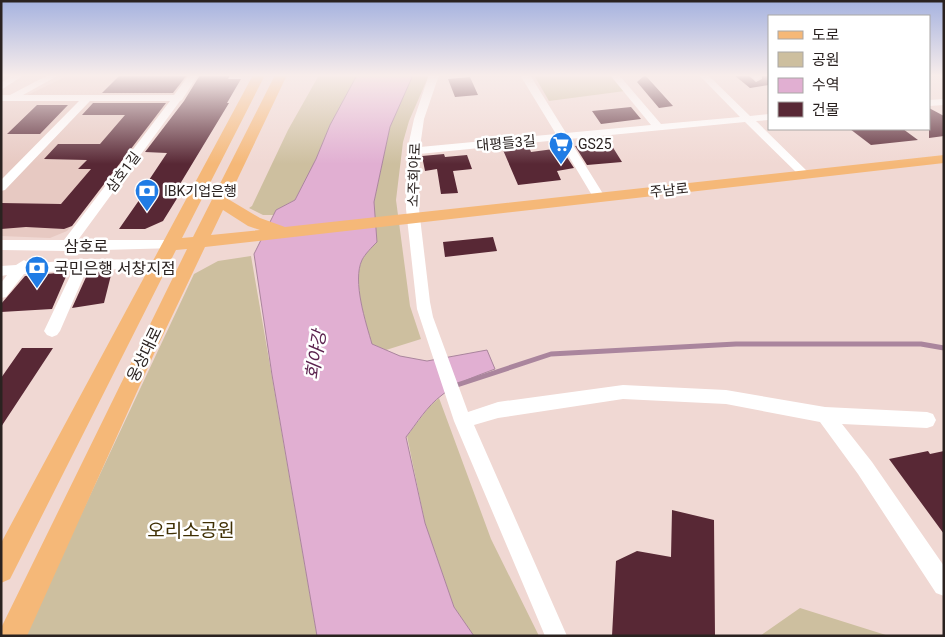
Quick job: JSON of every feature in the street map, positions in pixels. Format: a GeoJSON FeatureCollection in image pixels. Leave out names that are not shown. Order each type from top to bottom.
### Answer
{"type":"FeatureCollection","features":[{"type":"Feature","properties":{"kind":"main road","name":"웅상대로"},"geometry":{"type":"LineString","coordinates":[[1,570],[243,105]]}},
{"type":"Feature","properties":{"kind":"main road","name":"웅상대로"},"geometry":{"type":"LineString","coordinates":[[12,636],[144,354],[267,105]]}},
{"type":"Feature","properties":{"kind":"main road","name":"주남로"},"geometry":{"type":"LineString","coordinates":[[170,245],[944,159]]}},
{"type":"Feature","properties":{"kind":"main road"},"geometry":{"type":"LineString","coordinates":[[220,201],[254,222],[282,232]]}},
{"type":"Feature","properties":{"kind":"street"},"geometry":{"type":"LineString","coordinates":[[1,188],[81,105]]}},
{"type":"Feature","properties":{"kind":"street","name":"삼호1길"},"geometry":{"type":"LineString","coordinates":[[67,246],[174,105]]}},
{"type":"Feature","properties":{"kind":"street","name":"소주회야로"},"geometry":{"type":"LineString","coordinates":[[424,105],[413,151],[412,218],[422,300],[462,418],[556,636]]}},
{"type":"Feature","properties":{"kind":"street"},"geometry":{"type":"LineString","coordinates":[[543,105],[599,197]]}},
{"type":"Feature","properties":{"kind":"street"},"geometry":{"type":"LineString","coordinates":[[639,105],[659,128]]}},
{"type":"Feature","properties":{"kind":"street"},"geometry":{"type":"LineString","coordinates":[[733,105],[805,175]]}},
{"type":"Feature","properties":{"kind":"street","name":"대평들3길"},"geometry":{"type":"LineString","coordinates":[[413,151],[768,117]]}},
{"type":"Feature","properties":{"kind":"street","name":"삼호로"},"geometry":{"type":"LineString","coordinates":[[1,245],[170,245]]}},
{"type":"Feature","properties":{"kind":"street"},"geometry":{"type":"LineString","coordinates":[[1,293],[41,246]]}},
{"type":"Feature","properties":{"kind":"street"},"geometry":{"type":"LineString","coordinates":[[1,271],[82,264],[161,265]]}},
{"type":"Feature","properties":{"kind":"street"},"geometry":{"type":"LineString","coordinates":[[52,331],[82,264]]}},
{"type":"Feature","properties":{"kind":"street"},"geometry":{"type":"LineString","coordinates":[[462,418],[498,410],[623,392],[726,397],[824,415],[927,420]]}},
{"type":"Feature","properties":{"kind":"street"},"geometry":{"type":"LineString","coordinates":[[824,415],[865,468],[944,586]]}},
{"type":"Feature","properties":{"kind":"shaded area"},"geometry":{"type":"Polygon","coordinates":[[[1,105],[168,105],[67,231],[50,238],[1,236],[1,105]]]}},
{"type":"Feature","properties":{"kind":"green space"},"geometry":{"type":"Polygon","coordinates":[[[302,105],[341,105],[295,200],[276,210],[274,215],[263,215],[249,208],[252,206],[288,130],[302,105]]]}},
{"type":"Feature","properties":{"kind":"green space"},"geometry":{"type":"Polygon","coordinates":[[[400,105],[416,105],[403,142],[396,200],[410,306],[421,339],[386,350],[372,344],[361,302],[358,279],[362,260],[376,242],[374,202],[390,127],[400,105]]]}},
{"type":"Feature","properties":{"kind":"green space","name":"오리소공원"},"geometry":{"type":"Polygon","coordinates":[[[251,256],[317,636],[24,636],[194,274],[218,261],[251,256]]]}},
{"type":"Feature","properties":{"kind":"green space"},"geometry":{"type":"Polygon","coordinates":[[[439,398],[491,539],[539,636],[474,636],[454,607],[425,523],[407,436],[429,407],[439,398]]]}},
{"type":"Feature","properties":{"kind":"green space"},"geometry":{"type":"Polygon","coordinates":[[[800,608],[889,636],[760,636],[800,608]]]}},
{"type":"Feature","properties":{"kind":"water","name":"회야강"},"geometry":{"type":"Polygon","coordinates":[[[341,105],[400,105],[390,127],[374,202],[377,242],[363,258],[359,269],[358,279],[361,302],[372,344],[400,356],[427,361],[487,350],[495,369],[448,390],[427,409],[406,437],[425,523],[454,607],[474,636],[317,636],[272,375],[254,254],[276,210],[295,200],[316,159],[341,105]]]}},
{"type":"Feature","properties":{"kind":"building"},"geometry":{"type":"Polygon","coordinates":[[[37,105],[68,105],[40,134],[7,134],[37,105]]]}},
{"type":"Feature","properties":{"kind":"building"},"geometry":{"type":"Polygon","coordinates":[[[91,105],[165,105],[72,226],[64,229],[26,227],[1,229],[1,203],[61,204],[91,169],[78,169],[87,160],[44,159],[58,144],[100,144],[125,115],[82,115],[91,105]]]}},
{"type":"Feature","properties":{"kind":"building"},"geometry":{"type":"Polygon","coordinates":[[[181,105],[228,105],[180,184],[186,184],[163,221],[145,229],[119,229],[142,196],[149,183],[147,183],[167,153],[145,152],[181,105]]]}},
{"type":"Feature","properties":{"kind":"building"},"geometry":{"type":"Polygon","coordinates":[[[656,105],[673,106],[659,108],[656,105]]]}},
{"type":"Feature","properties":{"kind":"building"},"geometry":{"type":"Polygon","coordinates":[[[631,107],[641,119],[601,124],[592,111],[631,107]]]}},
{"type":"Feature","properties":{"kind":"building"},"geometry":{"type":"Polygon","coordinates":[[[930,109],[944,116],[944,136],[929,138],[930,109]]]}},
{"type":"Feature","properties":{"kind":"building"},"geometry":{"type":"Polygon","coordinates":[[[851,130],[904,130],[918,140],[871,145],[851,130]]]}},
{"type":"Feature","properties":{"kind":"building"},"geometry":{"type":"Polygon","coordinates":[[[607,138],[622,162],[587,165],[575,146],[588,144],[586,140],[607,138]]]}},
{"type":"Feature","properties":{"kind":"building"},"geometry":{"type":"Polygon","coordinates":[[[529,147],[531,152],[561,148],[574,168],[557,171],[561,180],[518,185],[503,150],[529,147]]]}},
{"type":"Feature","properties":{"kind":"building"},"geometry":{"type":"Polygon","coordinates":[[[444,154],[445,157],[467,155],[472,169],[453,171],[458,193],[441,194],[437,169],[425,171],[422,156],[444,154]]]}},
{"type":"Feature","properties":{"kind":"building"},"geometry":{"type":"Polygon","coordinates":[[[493,237],[497,251],[445,257],[443,242],[493,237]]]}},
{"type":"Feature","properties":{"kind":"building"},"geometry":{"type":"Polygon","coordinates":[[[112,271],[104,303],[72,308],[87,275],[112,271]]]}},
{"type":"Feature","properties":{"kind":"building","name":"국민은행 서창지점"},"geometry":{"type":"Polygon","coordinates":[[[68,272],[52,309],[1,312],[1,304],[25,276],[68,272]]]}},
{"type":"Feature","properties":{"kind":"building"},"geometry":{"type":"Polygon","coordinates":[[[22,348],[53,348],[1,427],[1,378],[22,348]]]}},
{"type":"Feature","properties":{"kind":"building"},"geometry":{"type":"Polygon","coordinates":[[[928,451],[930,454],[944,451],[944,534],[889,459],[928,451]]]}},
{"type":"Feature","properties":{"kind":"building"},"geometry":{"type":"Polygon","coordinates":[[[672,510],[714,520],[715,636],[612,636],[616,561],[637,551],[671,557],[672,510]]]}},
{"type":"Feature","properties":{"kind":"waterway"},"geometry":{"type":"LineString","coordinates":[[454,386],[551,354],[736,344],[921,344],[944,348]]}},
{"type":"Feature","properties":{"kind":"place","name":"GS25"},"geometry":{"type":"Point","coordinates":[561,165]}},
{"type":"Feature","properties":{"kind":"place","name":"IBK기업은행"},"geometry":{"type":"Point","coordinates":[147,212]}},
{"type":"Feature","properties":{"kind":"place","name":"국민은행 서창지점"},"geometry":{"type":"Point","coordinates":[37,289]}}]}
